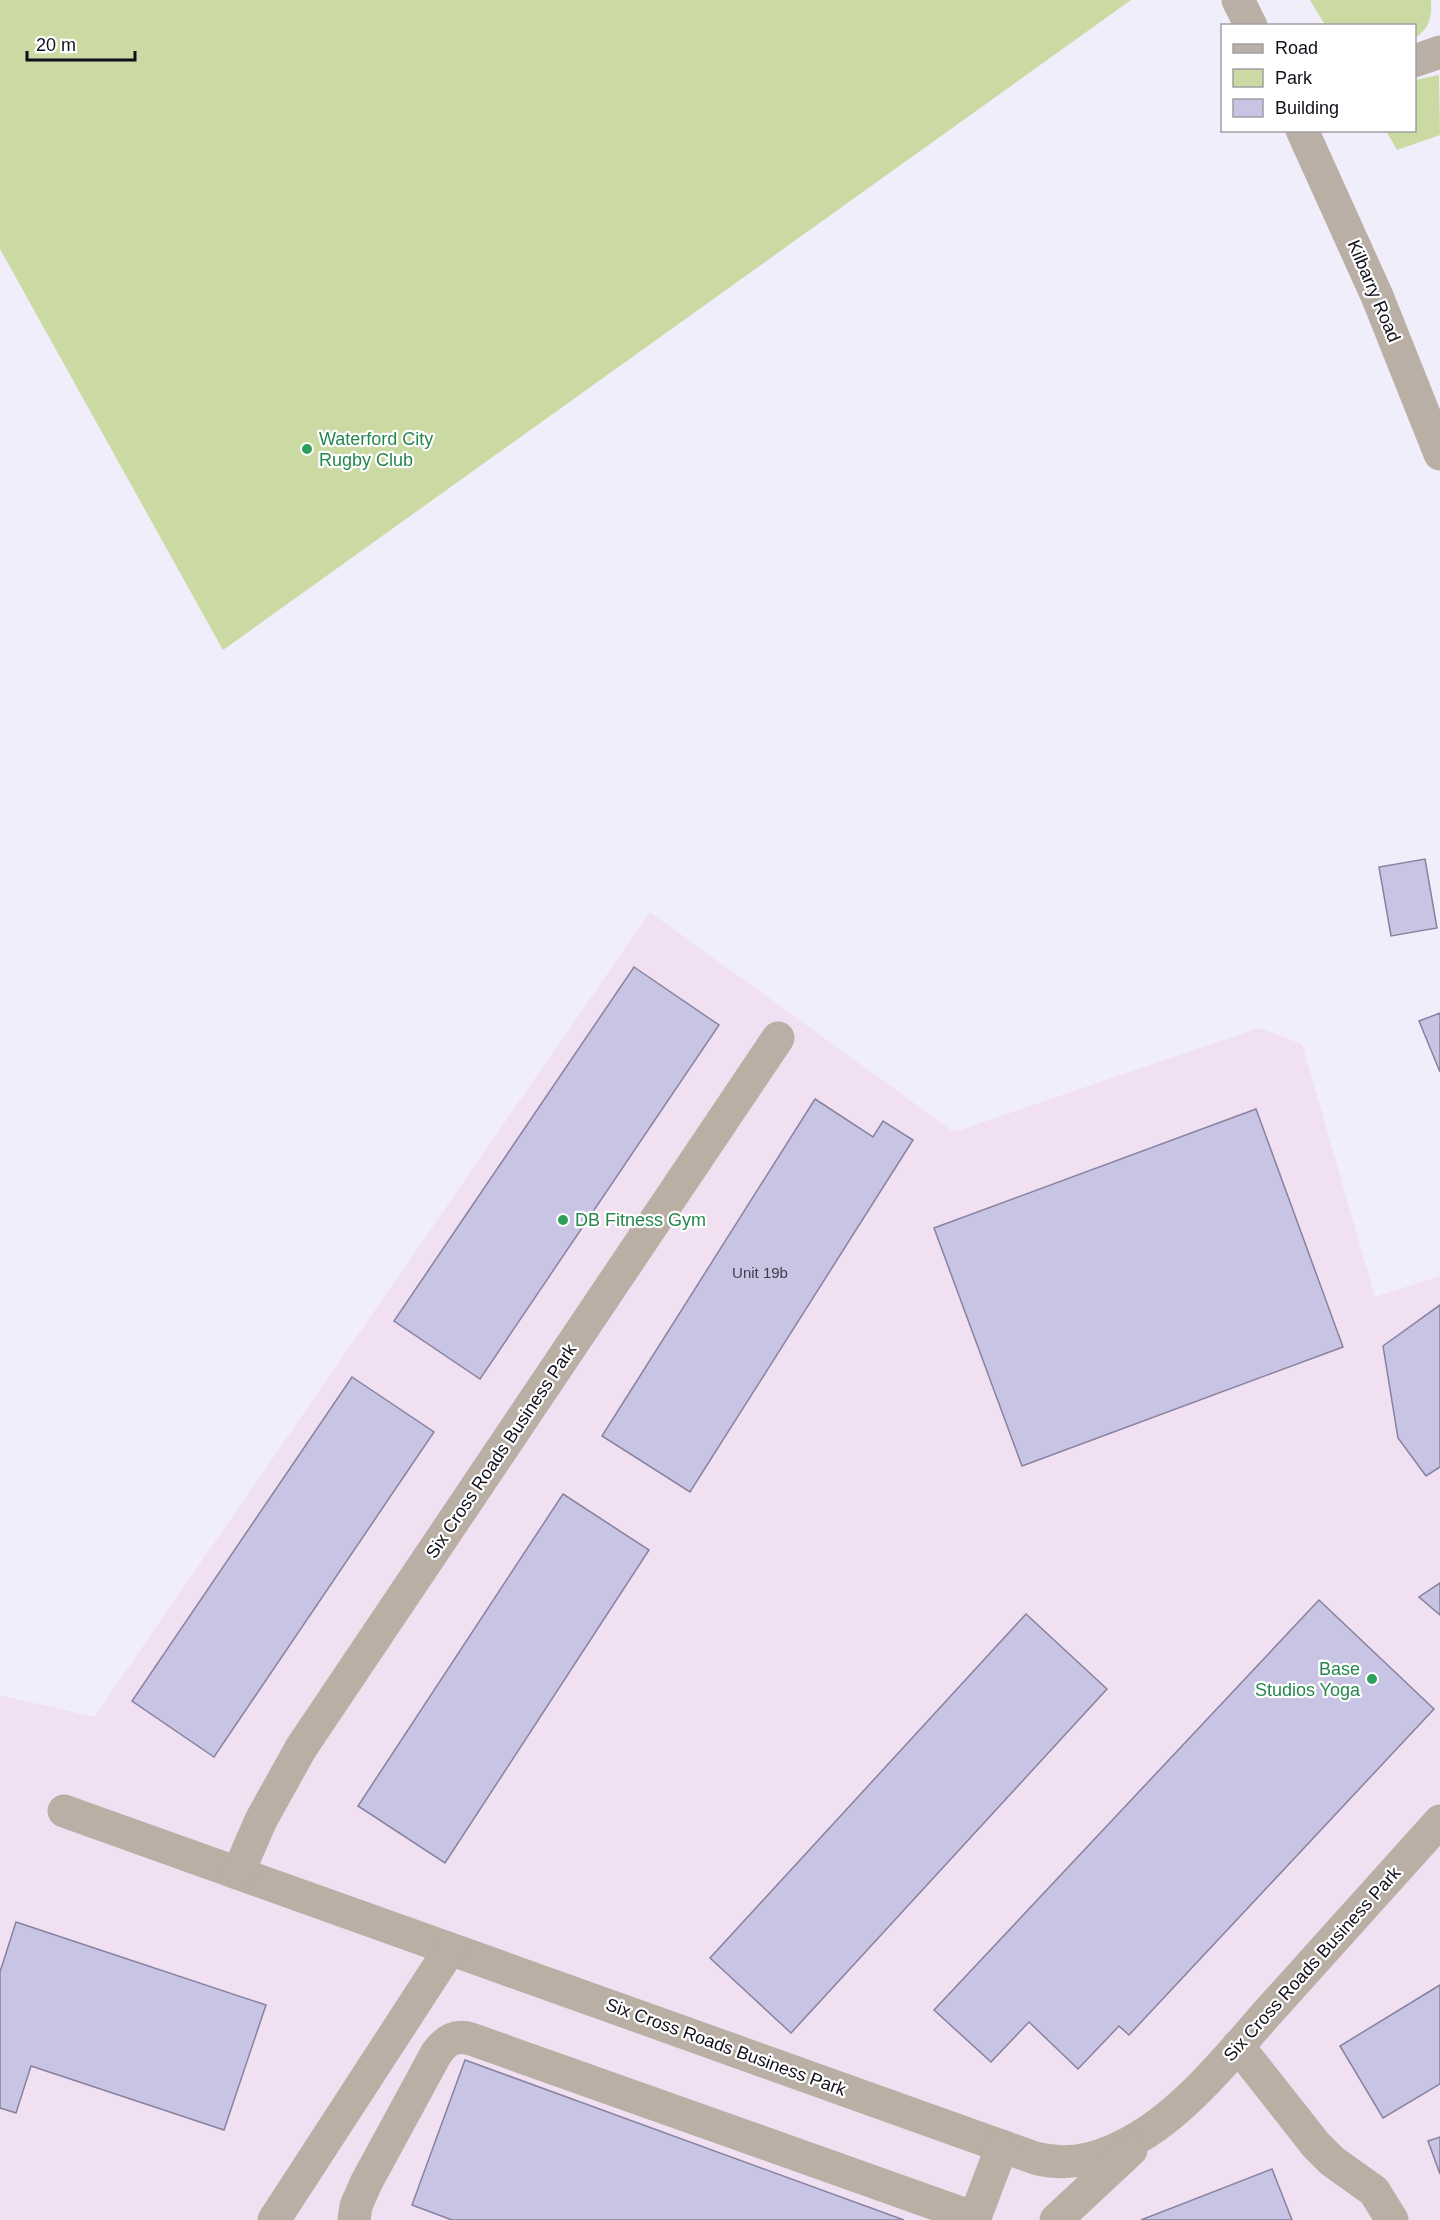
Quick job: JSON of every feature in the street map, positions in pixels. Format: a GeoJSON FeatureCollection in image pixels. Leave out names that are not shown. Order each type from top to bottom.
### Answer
{"type":"FeatureCollection","features":[{"type":"Feature","properties":{"kind":"street"},"geometry":{"type":"LineString","coordinates":[[1238,0],[1250,24]]}},
{"type":"Feature","properties":{"kind":"street"},"geometry":{"type":"LineString","coordinates":[[1416,60],[1440,52]]}},
{"type":"Feature","properties":{"kind":"street","name":"Kilbarry Road"},"geometry":{"type":"LineString","coordinates":[[1303,132],[1377,296],[1440,454]]}},
{"type":"Feature","properties":{"kind":"street","name":"Six Cross Roads Business Park"},"geometry":{"type":"LineString","coordinates":[[238,1873],[261,1820],[296,1755],[778,1038]]}},
{"type":"Feature","properties":{"kind":"street","name":"Six Cross Roads Business Park"},"geometry":{"type":"LineString","coordinates":[[64,1811],[1052,2162],[1090,2159],[1112,2152],[1138,2138],[1181,2104]]}},
{"type":"Feature","properties":{"kind":"street","name":"Six Cross Roads Business Park"},"geometry":{"type":"LineString","coordinates":[[1056,2220],[1181,2104],[1238,2046],[1440,1821]]}},
{"type":"Feature","properties":{"kind":"street"},"geometry":{"type":"LineString","coordinates":[[274,2220],[450,1949]]}},
{"type":"Feature","properties":{"kind":"street"},"geometry":{"type":"LineString","coordinates":[[354,2220],[356,2206],[366,2183],[436,2054],[448,2040],[460,2037],[471,2038],[975,2219],[1002,2146]]}},
{"type":"Feature","properties":{"kind":"street"},"geometry":{"type":"LineString","coordinates":[[1238,2046],[1316,2145],[1332,2161],[1374,2192],[1392,2220]]}},
{"type":"Feature","properties":{"kind":"shaded area"},"geometry":{"type":"Polygon","coordinates":[[[650,912],[954,1132],[1259,1028],[1302,1044],[1375,1297],[1440,1276],[1440,2220],[0,2220],[0,1695],[94,1717],[650,912]]]}},
{"type":"Feature","properties":{"kind":"green space","name":"Waterford City Rugby Club"},"geometry":{"type":"Polygon","coordinates":[[[0,0],[1131,0],[223,650],[0,249],[0,0]]]}},
{"type":"Feature","properties":{"kind":"green space"},"geometry":{"type":"Polygon","coordinates":[[[1310,0],[1431,0],[1429,22],[1416,37],[1416,24],[1324,24],[1310,0]]]}},
{"type":"Feature","properties":{"kind":"green space"},"geometry":{"type":"Polygon","coordinates":[[[1439,75],[1440,135],[1397,150],[1387,132],[1416,132],[1416,80],[1439,75]]]}},
{"type":"Feature","properties":{"kind":"building"},"geometry":{"type":"Polygon","coordinates":[[[1425,859],[1437,928],[1391,936],[1379,867],[1425,859]]]}},
{"type":"Feature","properties":{"kind":"building"},"geometry":{"type":"Polygon","coordinates":[[[634,967],[719,1025],[480,1379],[394,1321],[634,967]]]}},
{"type":"Feature","properties":{"kind":"building"},"geometry":{"type":"Polygon","coordinates":[[[1440,1013],[1440,1072],[1419,1021],[1440,1013]]]}},
{"type":"Feature","properties":{"kind":"building"},"geometry":{"type":"Polygon","coordinates":[[[815,1099],[873,1137],[883,1121],[913,1140],[690,1492],[602,1436],[815,1099]]]}},
{"type":"Feature","properties":{"kind":"building"},"geometry":{"type":"Polygon","coordinates":[[[1256,1109],[1343,1347],[1022,1466],[934,1228],[1256,1109]]]}},
{"type":"Feature","properties":{"kind":"building"},"geometry":{"type":"Polygon","coordinates":[[[1440,1305],[1440,1467],[1426,1476],[1398,1438],[1383,1346],[1440,1305]]]}},
{"type":"Feature","properties":{"kind":"building"},"geometry":{"type":"Polygon","coordinates":[[[352,1377],[434,1432],[214,1757],[132,1701],[352,1377]]]}},
{"type":"Feature","properties":{"kind":"building"},"geometry":{"type":"Polygon","coordinates":[[[563,1494],[649,1550],[445,1863],[358,1806],[563,1494]]]}},
{"type":"Feature","properties":{"kind":"building"},"geometry":{"type":"Polygon","coordinates":[[[1440,1583],[1440,1615],[1419,1597],[1440,1583]]]}},
{"type":"Feature","properties":{"kind":"building"},"geometry":{"type":"Polygon","coordinates":[[[1319,1600],[1434,1709],[1129,2035],[1119,2026],[1078,2069],[1029,2022],[991,2062],[934,2010],[1319,1600]]]}},
{"type":"Feature","properties":{"kind":"building"},"geometry":{"type":"Polygon","coordinates":[[[1026,1614],[1107,1689],[791,2033],[710,1958],[1026,1614]]]}},
{"type":"Feature","properties":{"kind":"building"},"geometry":{"type":"Polygon","coordinates":[[[16,1922],[266,2005],[224,2130],[31,2066],[16,2113],[0,2108],[0,1972],[16,1922]]]}},
{"type":"Feature","properties":{"kind":"building"},"geometry":{"type":"Polygon","coordinates":[[[1440,1985],[1440,2084],[1383,2118],[1340,2046],[1440,1985]]]}},
{"type":"Feature","properties":{"kind":"building"},"geometry":{"type":"Polygon","coordinates":[[[465,2060],[904,2220],[452,2220],[412,2205],[465,2060]]]}},
{"type":"Feature","properties":{"kind":"building"},"geometry":{"type":"Polygon","coordinates":[[[1440,2137],[1440,2174],[1428,2141],[1440,2137]]]}},
{"type":"Feature","properties":{"kind":"building"},"geometry":{"type":"Polygon","coordinates":[[[1272,2169],[1292,2220],[1141,2220],[1272,2169]]]}},
{"type":"Feature","properties":{"kind":"place","name":"Waterford City Rugby Club"},"geometry":{"type":"Point","coordinates":[307,449]}},
{"type":"Feature","properties":{"kind":"place","name":"DB Fitness Gym"},"geometry":{"type":"Point","coordinates":[563,1220]}},
{"type":"Feature","properties":{"kind":"place","name":"Base Studios Yoga"},"geometry":{"type":"Point","coordinates":[1372,1679]}}]}
